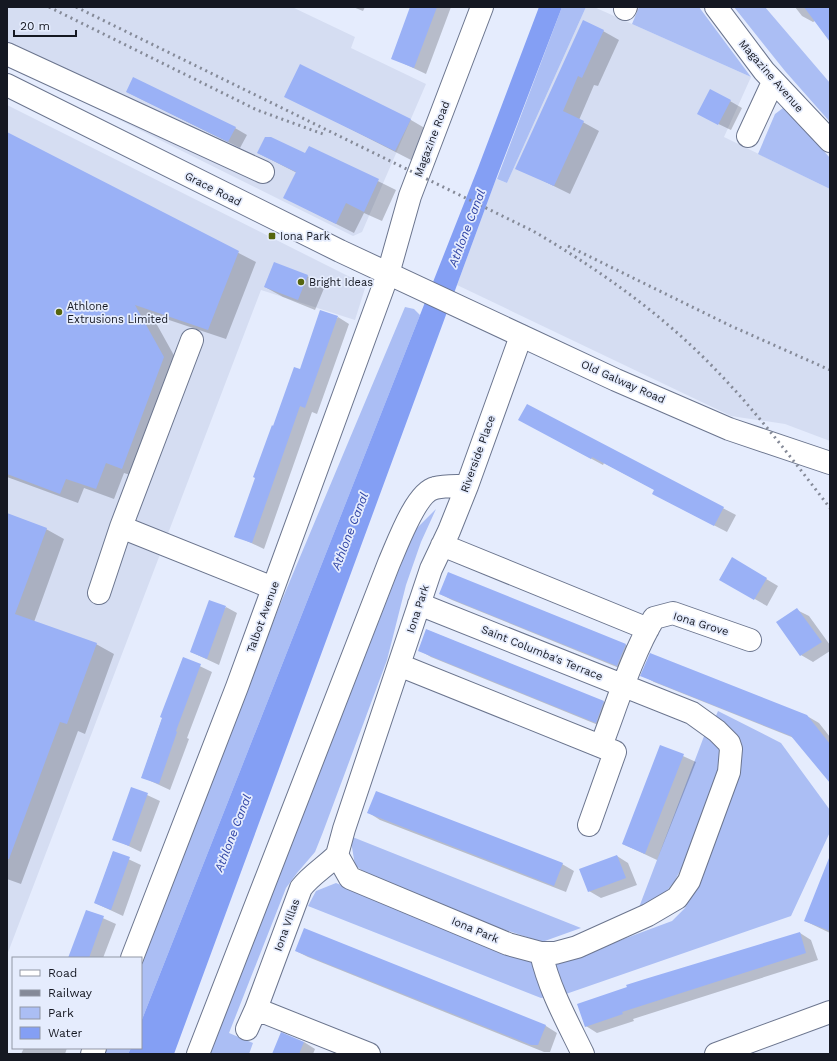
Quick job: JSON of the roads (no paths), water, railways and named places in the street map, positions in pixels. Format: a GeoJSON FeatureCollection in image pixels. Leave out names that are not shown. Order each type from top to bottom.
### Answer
{"type":"FeatureCollection","features":[{"type":"Feature","properties":{"kind":"street","name":"Magazine Road"},"geometry":{"type":"LineString","coordinates":[[388,274],[410,196],[482,7]]}},
{"type":"Feature","properties":{"kind":"street","name":"Magazine Avenue"},"geometry":{"type":"LineString","coordinates":[[716,7],[745,49],[773,82],[830,141]]}},
{"type":"Feature","properties":{"kind":"street"},"geometry":{"type":"LineString","coordinates":[[7,54],[263,172]]}},
{"type":"Feature","properties":{"kind":"street"},"geometry":{"type":"LineString","coordinates":[[748,136],[773,82]]}},
{"type":"Feature","properties":{"kind":"street","name":"Grace Road"},"geometry":{"type":"LineString","coordinates":[[7,85],[252,208],[420,289]]}},
{"type":"Feature","properties":{"kind":"street","name":"Talbot Avenue"},"geometry":{"type":"LineString","coordinates":[[132,957],[237,686],[388,274]]}},
{"type":"Feature","properties":{"kind":"street","name":"Old Galway Road"},"geometry":{"type":"LineString","coordinates":[[420,289],[616,380],[729,429],[830,463]]}},
{"type":"Feature","properties":{"kind":"street","name":"Riverside Place"},"geometry":{"type":"LineString","coordinates":[[431,570],[467,486],[521,336]]}},
{"type":"Feature","properties":{"kind":"street"},"geometry":{"type":"LineString","coordinates":[[99,593],[192,340]]}},
{"type":"Feature","properties":{"kind":"street"},"geometry":{"type":"LineString","coordinates":[[198,1054],[389,563],[412,512],[426,493],[434,488],[467,486]]}},
{"type":"Feature","properties":{"kind":"street"},"geometry":{"type":"LineString","coordinates":[[122,527],[273,588]]}},
{"type":"Feature","properties":{"kind":"street"},"geometry":{"type":"LineString","coordinates":[[442,545],[648,629]]}},
{"type":"Feature","properties":{"kind":"street","name":"Iona Park"},"geometry":{"type":"LineString","coordinates":[[431,570],[344,829],[337,855],[350,878],[508,944],[541,953],[555,953],[577,947],[648,915],[677,898],[689,881],[729,772],[731,749],[724,737],[704,721],[692,713],[665,703]]}},
{"type":"Feature","properties":{"kind":"street","name":"Saint Columba's Terrace"},"geometry":{"type":"LineString","coordinates":[[419,604],[665,703]]}},
{"type":"Feature","properties":{"kind":"street","name":"Iona Grove"},"geometry":{"type":"LineString","coordinates":[[601,746],[624,686],[654,618],[673,613],[750,640]]}},
{"type":"Feature","properties":{"kind":"street"},"geometry":{"type":"LineString","coordinates":[[399,665],[615,752],[589,825]]}},
{"type":"Feature","properties":{"kind":"street","name":"Iona Villas"},"geometry":{"type":"LineString","coordinates":[[247,1029],[256,1009],[301,888],[308,879],[325,867],[337,855]]}},
{"type":"Feature","properties":{"kind":"street"},"geometry":{"type":"LineString","coordinates":[[541,953],[545,970],[559,1004],[583,1054]]}},
{"type":"Feature","properties":{"kind":"street"},"geometry":{"type":"LineString","coordinates":[[256,1009],[336,1048],[369,1054]]}},
{"type":"Feature","properties":{"kind":"street"},"geometry":{"type":"LineString","coordinates":[[716,1054],[830,1012]]}},
{"type":"Feature","properties":{"kind":"water","name":"Athlone Canal"},"geometry":{"type":"Polygon","coordinates":[[[539,7],[562,7],[496,179],[174,1054],[128,1054],[130,1049],[142,1049],[142,1019],[478,168],[539,7]]]}},
{"type":"Feature","properties":{"kind":"railway"},"geometry":{"type":"LineString","coordinates":[[49,7],[257,110],[323,134]]}},
{"type":"Feature","properties":{"kind":"railway"},"geometry":{"type":"LineString","coordinates":[[76,7],[533,231],[581,261],[628,293],[694,348],[730,384],[788,454],[830,508]]}},
{"type":"Feature","properties":{"kind":"railway"},"geometry":{"type":"LineString","coordinates":[[568,246],[731,326],[830,370]]}},
{"type":"Feature","properties":{"kind":"place","name":"Iona Park"},"geometry":{"type":"Point","coordinates":[272,236]}},
{"type":"Feature","properties":{"kind":"place","name":"Bright Ideas"},"geometry":{"type":"Point","coordinates":[301,282]}},
{"type":"Feature","properties":{"kind":"place","name":"Athlone Extrusions Limited"},"geometry":{"type":"Point","coordinates":[59,312]}}]}
